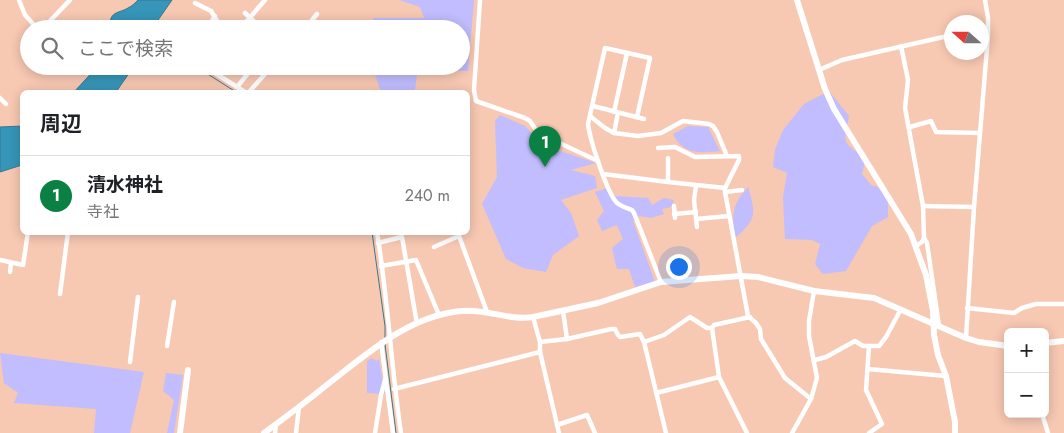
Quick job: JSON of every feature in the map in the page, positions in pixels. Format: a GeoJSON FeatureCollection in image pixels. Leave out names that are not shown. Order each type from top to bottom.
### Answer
{"type":"FeatureCollection","features":[{"type":"Feature","properties":{"kind":"street"},"geometry":{"type":"LineString","coordinates":[[19,0],[30,20]]}},
{"type":"Feature","properties":{"kind":"street"},"geometry":{"type":"LineString","coordinates":[[51,20],[70,0]]}},
{"type":"Feature","properties":{"kind":"street"},"geometry":{"type":"LineString","coordinates":[[249,18],[265,0]]}},
{"type":"Feature","properties":{"kind":"street"},"geometry":{"type":"LineString","coordinates":[[480,0],[474,90],[476,102],[526,118],[538,133],[598,160]]}},
{"type":"Feature","properties":{"kind":"street"},"geometry":{"type":"LineString","coordinates":[[797,0],[819,70],[834,109],[916,246],[926,275],[936,325]]}},
{"type":"Feature","properties":{"kind":"street"},"geometry":{"type":"LineString","coordinates":[[985,0],[987,15]]}},
{"type":"Feature","properties":{"kind":"street"},"geometry":{"type":"LineString","coordinates":[[195,3],[211,11],[217,20]]}},
{"type":"Feature","properties":{"kind":"street"},"geometry":{"type":"LineString","coordinates":[[245,13],[251,20]]}},
{"type":"Feature","properties":{"kind":"street"},"geometry":{"type":"LineString","coordinates":[[312,20],[317,14]]}},
{"type":"Feature","properties":{"kind":"street"},"geometry":{"type":"LineString","coordinates":[[213,20],[215,16]]}},
{"type":"Feature","properties":{"kind":"street"},"geometry":{"type":"LineString","coordinates":[[819,70],[842,60],[944,37]]}},
{"type":"Feature","properties":{"kind":"street"},"geometry":{"type":"LineString","coordinates":[[901,46],[908,80],[905,108],[910,128],[922,206],[924,238],[927,242],[936,325],[934,335],[938,355],[946,376],[955,422],[955,433]]}},
{"type":"Feature","properties":{"kind":"street"},"geometry":{"type":"LineString","coordinates":[[637,117],[650,58],[605,48],[590,116],[589,131],[613,198],[621,206],[632,210],[634,213],[661,282]]}},
{"type":"Feature","properties":{"kind":"street"},"geometry":{"type":"LineString","coordinates":[[614,132],[627,53]]}},
{"type":"Feature","properties":{"kind":"street"},"geometry":{"type":"LineString","coordinates":[[966,338],[986,60]]}},
{"type":"Feature","properties":{"kind":"street"},"geometry":{"type":"LineString","coordinates":[[221,75],[241,90]]}},
{"type":"Feature","properties":{"kind":"street"},"geometry":{"type":"LineString","coordinates":[[236,87],[247,75]]}},
{"type":"Feature","properties":{"kind":"street"},"geometry":{"type":"LineString","coordinates":[[251,90],[264,75]]}},
{"type":"Feature","properties":{"kind":"street"},"geometry":{"type":"LineString","coordinates":[[0,98],[6,104]]}},
{"type":"Feature","properties":{"kind":"street"},"geometry":{"type":"LineString","coordinates":[[593,106],[644,119]]}},
{"type":"Feature","properties":{"kind":"street"},"geometry":{"type":"LineString","coordinates":[[590,116],[605,128],[614,132],[638,136],[661,133],[683,121],[708,124],[713,126],[717,132],[727,156]]}},
{"type":"Feature","properties":{"kind":"street"},"geometry":{"type":"LineString","coordinates":[[910,128],[931,121],[936,132],[980,134]]}},
{"type":"Feature","properties":{"kind":"street"},"geometry":{"type":"LineString","coordinates":[[658,148],[675,146],[695,157],[739,156],[739,160],[725,190],[748,316],[760,329],[761,339],[786,378],[811,399]]}},
{"type":"Feature","properties":{"kind":"street"},"geometry":{"type":"LineString","coordinates":[[668,158],[668,182]]}},
{"type":"Feature","properties":{"kind":"street"},"geometry":{"type":"LineString","coordinates":[[603,174],[725,190],[742,190]]}},
{"type":"Feature","properties":{"kind":"street"},"geometry":{"type":"LineString","coordinates":[[696,186],[694,200],[697,227]]}},
{"type":"Feature","properties":{"kind":"street"},"geometry":{"type":"LineString","coordinates":[[674,206],[675,216],[696,212]]}},
{"type":"Feature","properties":{"kind":"street"},"geometry":{"type":"LineString","coordinates":[[922,206],[974,207]]}},
{"type":"Feature","properties":{"kind":"street"},"geometry":{"type":"LineString","coordinates":[[696,219],[729,216]]}},
{"type":"Feature","properties":{"kind":"street"},"geometry":{"type":"LineString","coordinates":[[0,260],[23,265],[28,235]]}},
{"type":"Feature","properties":{"kind":"street"},"geometry":{"type":"LineString","coordinates":[[60,294],[68,235]]}},
{"type":"Feature","properties":{"kind":"street"},"geometry":{"type":"LineString","coordinates":[[377,235],[390,337],[394,389],[401,433]]}},
{"type":"Feature","properties":{"kind":"street"},"geometry":{"type":"LineString","coordinates":[[434,247],[459,236],[487,312]]}},
{"type":"Feature","properties":{"kind":"street"},"geometry":{"type":"LineString","coordinates":[[378,243],[402,237],[417,324]]}},
{"type":"Feature","properties":{"kind":"street"},"geometry":{"type":"LineString","coordinates":[[916,246],[924,238]]}},
{"type":"Feature","properties":{"kind":"street"},"geometry":{"type":"LineString","coordinates":[[381,266],[416,260],[439,315]]}},
{"type":"Feature","properties":{"kind":"street"},"geometry":{"type":"LineString","coordinates":[[10,272],[11,263]]}},
{"type":"Feature","properties":{"kind":"street"},"geometry":{"type":"LineString","coordinates":[[264,433],[299,408],[381,342],[439,315],[462,311],[487,312],[525,318],[533,317],[598,303],[661,282],[741,276],[758,277],[814,291],[874,298],[966,338],[1004,345]]}},
{"type":"Feature","properties":{"kind":"street"},"geometry":{"type":"LineString","coordinates":[[792,433],[811,399],[817,378],[809,336],[809,320],[814,291]]}},
{"type":"Feature","properties":{"kind":"street"},"geometry":{"type":"LineString","coordinates":[[130,362],[138,297]]}},
{"type":"Feature","properties":{"kind":"street"},"geometry":{"type":"LineString","coordinates":[[167,346],[174,302]]}},
{"type":"Feature","properties":{"kind":"street"},"geometry":{"type":"LineString","coordinates":[[967,308],[1014,313],[1018,309],[1036,304],[1064,304]]}},
{"type":"Feature","properties":{"kind":"street"},"geometry":{"type":"LineString","coordinates":[[815,360],[826,357],[855,341],[863,346],[879,346],[901,309]]}},
{"type":"Feature","properties":{"kind":"street"},"geometry":{"type":"LineString","coordinates":[[563,311],[567,339]]}},
{"type":"Feature","properties":{"kind":"street"},"geometry":{"type":"LineString","coordinates":[[533,317],[559,433]]}},
{"type":"Feature","properties":{"kind":"street"},"geometry":{"type":"LineString","coordinates":[[644,342],[664,335],[690,317],[707,328],[712,328],[714,325],[750,317]]}},
{"type":"Feature","properties":{"kind":"street"},"geometry":{"type":"LineString","coordinates":[[712,328],[719,377],[747,433]]}},
{"type":"Feature","properties":{"kind":"street"},"geometry":{"type":"LineString","coordinates":[[540,342],[567,339],[615,329],[620,337],[640,334],[644,342],[666,433]]}},
{"type":"Feature","properties":{"kind":"street"},"geometry":{"type":"LineString","coordinates":[[1049,343],[1064,341]]}},
{"type":"Feature","properties":{"kind":"street"},"geometry":{"type":"LineString","coordinates":[[381,342],[393,433]]}},
{"type":"Feature","properties":{"kind":"street"},"geometry":{"type":"LineString","coordinates":[[869,433],[882,424],[866,390],[870,346]]}},
{"type":"Feature","properties":{"kind":"street"},"geometry":{"type":"LineString","coordinates":[[394,389],[540,352]]}},
{"type":"Feature","properties":{"kind":"street"},"geometry":{"type":"LineString","coordinates":[[868,369],[946,376]]}},
{"type":"Feature","properties":{"kind":"street"},"geometry":{"type":"LineString","coordinates":[[180,433],[188,370]]}},
{"type":"Feature","properties":{"kind":"street"},"geometry":{"type":"LineString","coordinates":[[376,433],[381,395],[386,376]]}},
{"type":"Feature","properties":{"kind":"street"},"geometry":{"type":"LineString","coordinates":[[656,393],[719,377]]}},
{"type":"Feature","properties":{"kind":"street"},"geometry":{"type":"LineString","coordinates":[[296,433],[299,408]]}},
{"type":"Feature","properties":{"kind":"street"},"geometry":{"type":"LineString","coordinates":[[557,425],[587,415],[594,433]]}},
{"type":"Feature","properties":{"kind":"street"},"geometry":{"type":"LineString","coordinates":[[1043,418],[1048,433]]}},
{"type":"Feature","properties":{"kind":"street"},"geometry":{"type":"LineString","coordinates":[[275,433],[276,424]]}},
{"type":"Feature","properties":{"kind":"shaded area"},"geometry":{"type":"Polygon","coordinates":[[[399,0],[474,0],[470,47],[470,20],[373,20],[374,18],[424,18],[420,7],[399,0]]]}},
{"type":"Feature","properties":{"kind":"shaded area"},"geometry":{"type":"Polygon","coordinates":[[[375,75],[417,75],[415,90],[380,90],[375,75]]]}},
{"type":"Feature","properties":{"kind":"shaded area"},"geometry":{"type":"Polygon","coordinates":[[[829,91],[849,116],[846,142],[852,149],[866,157],[862,174],[871,185],[888,190],[888,217],[872,226],[846,271],[823,274],[815,264],[820,244],[812,240],[785,239],[783,197],[787,173],[773,167],[775,150],[783,130],[804,104],[829,91]]]}},
{"type":"Feature","properties":{"kind":"shaded area"},"geometry":{"type":"Polygon","coordinates":[[[500,115],[525,126],[543,145],[596,163],[571,170],[595,176],[597,188],[561,200],[571,213],[579,236],[553,255],[546,272],[523,268],[506,259],[482,204],[497,177],[495,121],[500,115]]]}},
{"type":"Feature","properties":{"kind":"shaded area"},"geometry":{"type":"Polygon","coordinates":[[[688,126],[708,127],[720,151],[699,152],[682,146],[673,134],[688,126]]]}},
{"type":"Feature","properties":{"kind":"shaded area"},"geometry":{"type":"Polygon","coordinates":[[[748,187],[753,215],[751,221],[735,238],[734,211],[738,200],[748,187]]]}},
{"type":"Feature","properties":{"kind":"shaded area"},"geometry":{"type":"Polygon","coordinates":[[[607,188],[615,196],[648,198],[652,205],[664,198],[674,200],[671,207],[662,209],[664,214],[651,218],[639,216],[633,221],[655,282],[635,287],[629,269],[617,269],[612,248],[623,239],[617,225],[602,231],[597,220],[604,211],[595,192],[607,188]]]}},
{"type":"Feature","properties":{"kind":"shaded area"},"geometry":{"type":"Polygon","coordinates":[[[0,353],[144,372],[130,433],[94,433],[96,409],[14,403],[18,393],[4,383],[0,353]]]}},
{"type":"Feature","properties":{"kind":"shaded area"},"geometry":{"type":"Polygon","coordinates":[[[372,358],[376,361],[379,359],[385,394],[367,393],[367,361],[372,358]]]}},
{"type":"Feature","properties":{"kind":"shaded area"},"geometry":{"type":"Polygon","coordinates":[[[166,373],[183,375],[174,433],[167,433],[174,400],[163,391],[166,373]]]}},
{"type":"Feature","properties":{"kind":"water"},"geometry":{"type":"Polygon","coordinates":[[[138,0],[172,0],[158,20],[111,20],[114,14],[129,7],[138,0]]]}},
{"type":"Feature","properties":{"kind":"water"},"geometry":{"type":"Polygon","coordinates":[[[90,75],[128,75],[117,90],[76,90],[90,75]]]}},
{"type":"Feature","properties":{"kind":"water"},"geometry":{"type":"Polygon","coordinates":[[[20,126],[20,166],[0,172],[0,127],[20,126]]]}},
{"type":"Feature","properties":{"kind":"waterway"},"geometry":{"type":"LineString","coordinates":[[209,75],[233,90]]}},
{"type":"Feature","properties":{"kind":"waterway"},"geometry":{"type":"LineString","coordinates":[[372,235],[385,338]]}},
{"type":"Feature","properties":{"kind":"waterway"},"geometry":{"type":"LineString","coordinates":[[385,344],[396,433]]}},
{"type":"Feature","properties":{"kind":"place","name":"清水神社"},"geometry":{"type":"Point","coordinates":[545,167]}}]}
